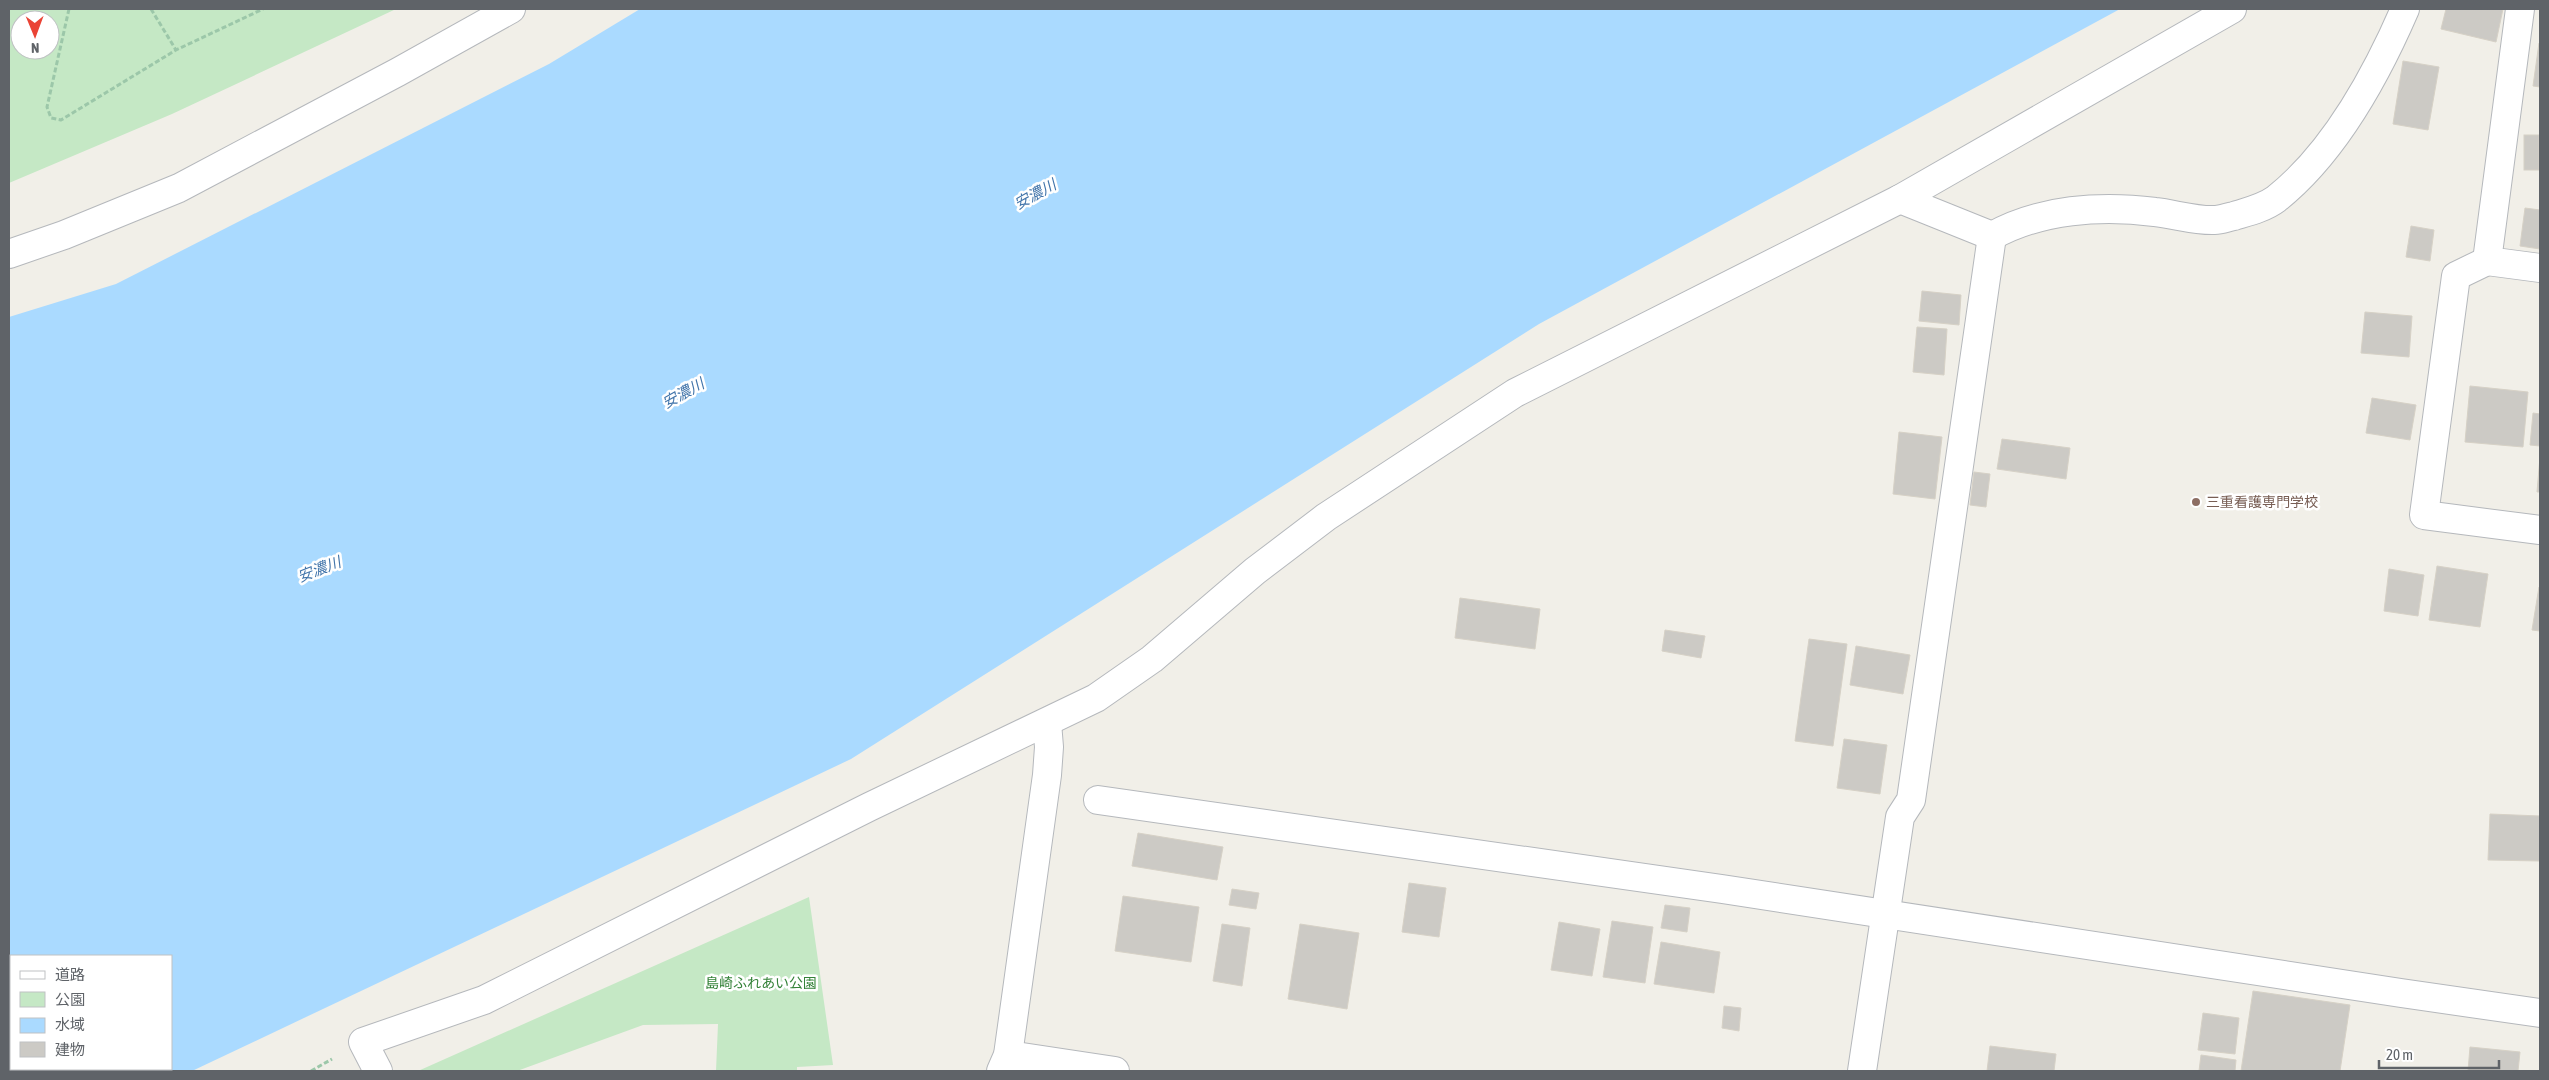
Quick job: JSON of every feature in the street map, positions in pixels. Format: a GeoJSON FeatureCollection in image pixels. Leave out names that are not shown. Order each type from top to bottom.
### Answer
{"type":"FeatureCollection","features":[{"type":"Feature","properties":{"kind":"street"},"geometry":{"type":"LineString","coordinates":[[9,254],[64,235],[179,188],[398,72],[511,9]]}},
{"type":"Feature","properties":{"kind":"street"},"geometry":{"type":"LineString","coordinates":[[378,1071],[363,1042],[484,1000],[869,807],[1096,698],[1152,659],[1255,571],[1326,517],[1515,393],[1900,199],[2232,9]]}},
{"type":"Feature","properties":{"kind":"street"},"geometry":{"type":"LineString","coordinates":[[1992,236],[2012,225],[2066,213],[2103,208],[2216,220],[2252,211],[2275,200],[2318,158],[2358,102],[2392,39],[2405,9]]}},
{"type":"Feature","properties":{"kind":"street"},"geometry":{"type":"LineString","coordinates":[[2486,261],[2520,9]]}},
{"type":"Feature","properties":{"kind":"street"},"geometry":{"type":"LineString","coordinates":[[1900,199],[1992,236]]}},
{"type":"Feature","properties":{"kind":"street"},"geometry":{"type":"LineString","coordinates":[[1862,1071],[1900,817],[1911,800],[1992,236]]}},
{"type":"Feature","properties":{"kind":"street"},"geometry":{"type":"LineString","coordinates":[[2540,268],[2486,261],[2456,276],[2424,515],[2540,530]]}},
{"type":"Feature","properties":{"kind":"street"},"geometry":{"type":"LineString","coordinates":[[1047,723],[1049,747],[1047,775],[1004,1063],[1115,1071]]}},
{"type":"Feature","properties":{"kind":"street"},"geometry":{"type":"LineString","coordinates":[[1098,800],[1722,889],[2540,1012]]}},
{"type":"Feature","properties":{"kind":"path"},"geometry":{"type":"LineString","coordinates":[[69,9],[47,107],[51,118],[61,120],[176,50],[263,9]]}},
{"type":"Feature","properties":{"kind":"path"},"geometry":{"type":"LineString","coordinates":[[151,9],[176,50]]}},
{"type":"Feature","properties":{"kind":"green space"},"geometry":{"type":"Polygon","coordinates":[[[9,9],[396,9],[172,114],[9,183],[9,9]]]}},
{"type":"Feature","properties":{"kind":"green space","name":"島崎ふれあい公園"},"geometry":{"type":"Polygon","coordinates":[[[809,897],[833,1065],[797,1067],[797,1071],[716,1071],[718,1024],[643,1025],[517,1071],[418,1071],[809,897]]]}},
{"type":"Feature","properties":{"kind":"water","name":"安濃川"},"geometry":{"type":"Polygon","coordinates":[[[640,9],[2120,9],[1539,324],[851,759],[192,1071],[9,1071],[9,317],[116,284],[549,64],[640,9]]]}},
{"type":"Feature","properties":{"kind":"building"},"geometry":{"type":"Polygon","coordinates":[[[2446,9],[2503,9],[2496,42],[2441,29],[2446,9]]]}},
{"type":"Feature","properties":{"kind":"building"},"geometry":{"type":"Polygon","coordinates":[[[2540,44],[2540,87],[2533,86],[2540,44]]]}},
{"type":"Feature","properties":{"kind":"building"},"geometry":{"type":"Polygon","coordinates":[[[2403,61],[2439,67],[2428,130],[2393,124],[2403,61]]]}},
{"type":"Feature","properties":{"kind":"building"},"geometry":{"type":"Polygon","coordinates":[[[2524,135],[2539,135],[2539,170],[2524,170],[2524,135]]]}},
{"type":"Feature","properties":{"kind":"building"},"geometry":{"type":"Polygon","coordinates":[[[2525,208],[2540,210],[2540,249],[2520,246],[2525,208]]]}},
{"type":"Feature","properties":{"kind":"building"},"geometry":{"type":"Polygon","coordinates":[[[2411,226],[2434,230],[2430,261],[2406,257],[2411,226]]]}},
{"type":"Feature","properties":{"kind":"building"},"geometry":{"type":"Polygon","coordinates":[[[1922,291],[1961,295],[1959,325],[1919,321],[1922,291]]]}},
{"type":"Feature","properties":{"kind":"building"},"geometry":{"type":"Polygon","coordinates":[[[2365,312],[2412,316],[2409,357],[2361,353],[2365,312]]]}},
{"type":"Feature","properties":{"kind":"building"},"geometry":{"type":"Polygon","coordinates":[[[1917,327],[1947,329],[1944,375],[1913,372],[1917,327]]]}},
{"type":"Feature","properties":{"kind":"building"},"geometry":{"type":"Polygon","coordinates":[[[2470,386],[2528,392],[2523,447],[2465,442],[2470,386]]]}},
{"type":"Feature","properties":{"kind":"building"},"geometry":{"type":"Polygon","coordinates":[[[2372,398],[2416,405],[2410,440],[2366,433],[2372,398]]]}},
{"type":"Feature","properties":{"kind":"building"},"geometry":{"type":"Polygon","coordinates":[[[2533,413],[2540,414],[2540,446],[2530,445],[2533,413]]]}},
{"type":"Feature","properties":{"kind":"building"},"geometry":{"type":"Polygon","coordinates":[[[1899,432],[1942,437],[1935,499],[1893,494],[1899,432]]]}},
{"type":"Feature","properties":{"kind":"building"},"geometry":{"type":"Polygon","coordinates":[[[2002,439],[2070,448],[2066,479],[1997,469],[2002,439]]]}},
{"type":"Feature","properties":{"kind":"building"},"geometry":{"type":"Polygon","coordinates":[[[2540,457],[2540,492],[2537,492],[2540,457]]]}},
{"type":"Feature","properties":{"kind":"building"},"geometry":{"type":"Polygon","coordinates":[[[1974,472],[1990,474],[1986,507],[1970,505],[1974,472]]]}},
{"type":"Feature","properties":{"kind":"building"},"geometry":{"type":"Polygon","coordinates":[[[2437,566],[2488,574],[2480,627],[2429,620],[2437,566]]]}},
{"type":"Feature","properties":{"kind":"building"},"geometry":{"type":"Polygon","coordinates":[[[2389,569],[2424,575],[2418,616],[2384,611],[2389,569]]]}},
{"type":"Feature","properties":{"kind":"building"},"geometry":{"type":"Polygon","coordinates":[[[2540,587],[2540,631],[2532,630],[2540,587]]]}},
{"type":"Feature","properties":{"kind":"building"},"geometry":{"type":"Polygon","coordinates":[[[1460,598],[1540,609],[1535,649],[1455,638],[1460,598]]]}},
{"type":"Feature","properties":{"kind":"building"},"geometry":{"type":"Polygon","coordinates":[[[1665,630],[1705,636],[1701,658],[1662,651],[1665,630]]]}},
{"type":"Feature","properties":{"kind":"building"},"geometry":{"type":"Polygon","coordinates":[[[1809,639],[1847,644],[1833,746],[1795,741],[1809,639]]]}},
{"type":"Feature","properties":{"kind":"building"},"geometry":{"type":"Polygon","coordinates":[[[1856,646],[1910,655],[1903,694],[1850,685],[1856,646]]]}},
{"type":"Feature","properties":{"kind":"building"},"geometry":{"type":"Polygon","coordinates":[[[1844,739],[1887,745],[1880,794],[1837,788],[1844,739]]]}},
{"type":"Feature","properties":{"kind":"building"},"geometry":{"type":"Polygon","coordinates":[[[2490,814],[2540,816],[2540,861],[2488,860],[2490,814]]]}},
{"type":"Feature","properties":{"kind":"building"},"geometry":{"type":"Polygon","coordinates":[[[1138,833],[1223,847],[1217,880],[1132,866],[1138,833]]]}},
{"type":"Feature","properties":{"kind":"building"},"geometry":{"type":"Polygon","coordinates":[[[1409,883],[1446,888],[1439,937],[1402,932],[1409,883]]]}},
{"type":"Feature","properties":{"kind":"building"},"geometry":{"type":"Polygon","coordinates":[[[1232,889],[1259,893],[1256,909],[1229,905],[1232,889]]]}},
{"type":"Feature","properties":{"kind":"building"},"geometry":{"type":"Polygon","coordinates":[[[1123,896],[1199,907],[1191,962],[1115,951],[1123,896]]]}},
{"type":"Feature","properties":{"kind":"building"},"geometry":{"type":"Polygon","coordinates":[[[1665,905],[1690,908],[1687,932],[1661,928],[1665,905]]]}},
{"type":"Feature","properties":{"kind":"building"},"geometry":{"type":"Polygon","coordinates":[[[1612,921],[1653,927],[1645,983],[1603,977],[1612,921]]]}},
{"type":"Feature","properties":{"kind":"building"},"geometry":{"type":"Polygon","coordinates":[[[1559,922],[1600,929],[1592,976],[1551,970],[1559,922]]]}},
{"type":"Feature","properties":{"kind":"building"},"geometry":{"type":"Polygon","coordinates":[[[1222,924],[1250,928],[1242,986],[1213,981],[1222,924]]]}},
{"type":"Feature","properties":{"kind":"building"},"geometry":{"type":"Polygon","coordinates":[[[1300,924],[1359,933],[1347,1009],[1288,999],[1300,924]]]}},
{"type":"Feature","properties":{"kind":"building"},"geometry":{"type":"Polygon","coordinates":[[[1661,942],[1720,952],[1714,993],[1654,984],[1661,942]]]}},
{"type":"Feature","properties":{"kind":"building"},"geometry":{"type":"Polygon","coordinates":[[[2253,991],[2350,1005],[2340,1071],[2241,1071],[2253,991]]]}},
{"type":"Feature","properties":{"kind":"building"},"geometry":{"type":"Polygon","coordinates":[[[1724,1006],[1741,1008],[1739,1031],[1722,1028],[1724,1006]]]}},
{"type":"Feature","properties":{"kind":"building"},"geometry":{"type":"Polygon","coordinates":[[[2203,1013],[2239,1018],[2235,1054],[2198,1050],[2203,1013]]]}},
{"type":"Feature","properties":{"kind":"building"},"geometry":{"type":"Polygon","coordinates":[[[1990,1046],[2056,1054],[2054,1071],[1987,1071],[1990,1046]]]}},
{"type":"Feature","properties":{"kind":"building"},"geometry":{"type":"Polygon","coordinates":[[[2470,1047],[2520,1052],[2518,1071],[2468,1071],[2470,1047]]]}},
{"type":"Feature","properties":{"kind":"building"},"geometry":{"type":"Polygon","coordinates":[[[2201,1055],[2236,1060],[2235,1071],[2199,1071],[2201,1055]]]}},
{"type":"Feature","properties":{"kind":"place","name":"三重看護専門学校"},"geometry":{"type":"Point","coordinates":[2196,502]}}]}
